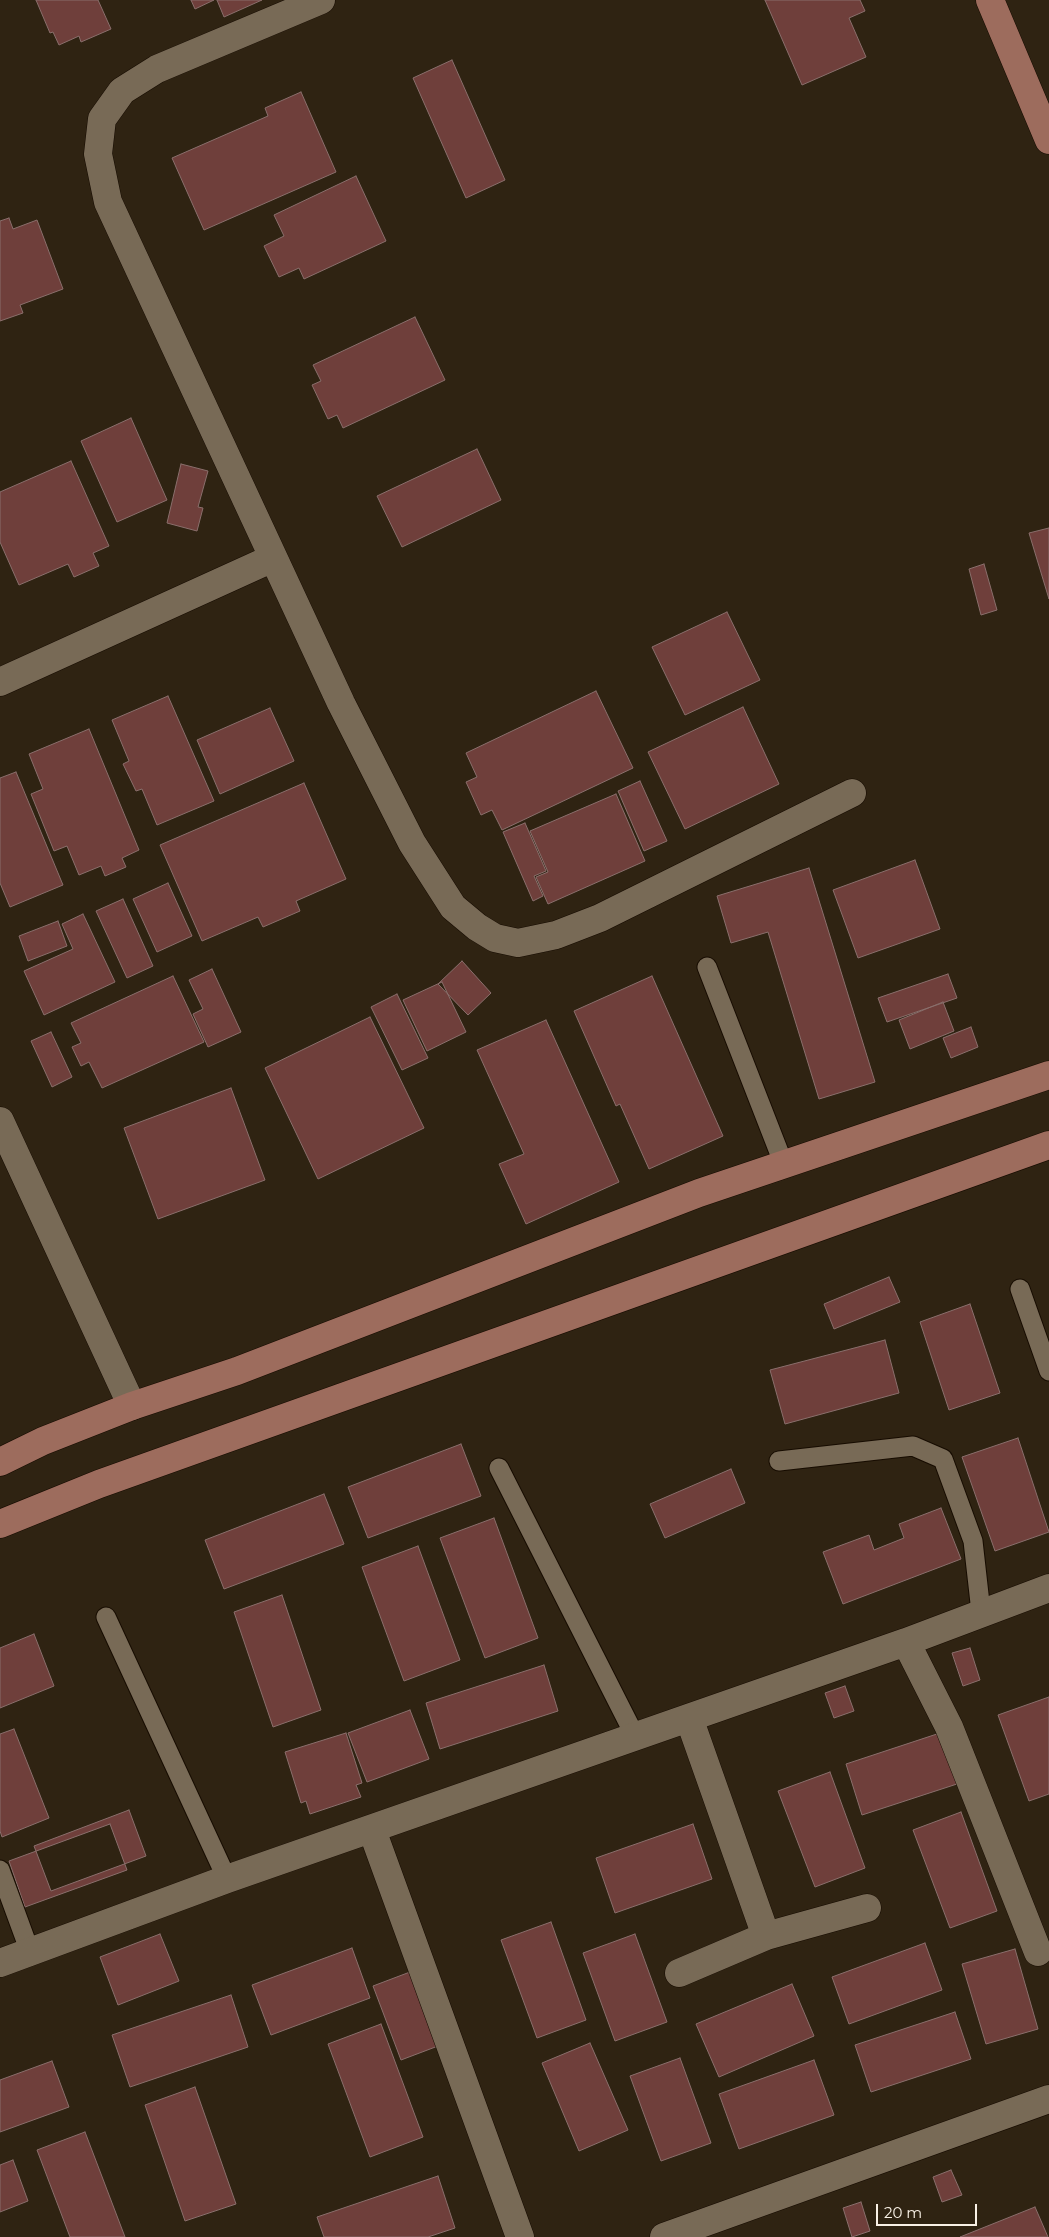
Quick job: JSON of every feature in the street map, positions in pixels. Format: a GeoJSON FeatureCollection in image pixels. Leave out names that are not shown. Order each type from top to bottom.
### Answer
{"type":"FeatureCollection","features":[{"type":"Feature","properties":{"kind":"street"},"geometry":{"type":"LineString","coordinates":[[321,0],[158,69],[122,91],[102,119],[98,154],[108,202],[341,703],[412,844],[453,907],[477,927],[495,938],[518,942],[556,935],[600,918],[852,793]]}},
{"type":"Feature","properties":{"kind":"street"},"geometry":{"type":"LineString","coordinates":[[990,0],[1049,140]]}},
{"type":"Feature","properties":{"kind":"street"},"geometry":{"type":"LineString","coordinates":[[0,682],[273,558]]}},
{"type":"Feature","properties":{"kind":"street"},"geometry":{"type":"LineString","coordinates":[[0,1462],[43,1441],[132,1406],[237,1371],[699,1193],[1049,1076]]}},
{"type":"Feature","properties":{"kind":"street"},"geometry":{"type":"LineString","coordinates":[[0,1121],[132,1406]]}},
{"type":"Feature","properties":{"kind":"street"},"geometry":{"type":"LineString","coordinates":[[0,1524],[99,1484],[1049,1145]]}},
{"type":"Feature","properties":{"kind":"street"},"geometry":{"type":"LineString","coordinates":[[0,1963],[227,1879],[372,1830],[906,1642],[981,1612],[1049,1588]]}},
{"type":"Feature","properties":{"kind":"street"},"geometry":{"type":"LineString","coordinates":[[906,1642],[949,1727],[1038,1952]]}},
{"type":"Feature","properties":{"kind":"street"},"geometry":{"type":"LineString","coordinates":[[689,1718],[766,1936]]}},
{"type":"Feature","properties":{"kind":"street"},"geometry":{"type":"LineString","coordinates":[[372,1830],[520,2237]]}},
{"type":"Feature","properties":{"kind":"street"},"geometry":{"type":"LineString","coordinates":[[678,1973],[766,1936],[867,1908]]}},
{"type":"Feature","properties":{"kind":"street"},"geometry":{"type":"LineString","coordinates":[[664,2237],[1049,2099]]}},
{"type":"Feature","properties":{"kind":"lane"},"geometry":{"type":"LineString","coordinates":[[706,967],[784,1165]]}},
{"type":"Feature","properties":{"kind":"lane"},"geometry":{"type":"LineString","coordinates":[[1020,1289],[1049,1371]]}},
{"type":"Feature","properties":{"kind":"lane"},"geometry":{"type":"LineString","coordinates":[[779,1461],[913,1446],[943,1459],[973,1541],[981,1612]]}},
{"type":"Feature","properties":{"kind":"lane"},"geometry":{"type":"LineString","coordinates":[[499,1468],[635,1736]]}},
{"type":"Feature","properties":{"kind":"lane"},"geometry":{"type":"LineString","coordinates":[[106,1617],[227,1879]]}},
{"type":"Feature","properties":{"kind":"lane"},"geometry":{"type":"LineString","coordinates":[[0,1870],[30,1952]]}},
{"type":"Feature","properties":{"kind":"building"},"geometry":{"type":"Polygon","coordinates":[[[36,0],[98,0],[111,29],[81,42],[79,36],[59,45],[53,32],[50,33],[36,0]]]}},
{"type":"Feature","properties":{"kind":"building"},"geometry":{"type":"Polygon","coordinates":[[[191,0],[214,0],[195,9],[191,0]]]}},
{"type":"Feature","properties":{"kind":"building"},"geometry":{"type":"Polygon","coordinates":[[[217,0],[262,0],[224,17],[217,0]]]}},
{"type":"Feature","properties":{"kind":"building"},"geometry":{"type":"Polygon","coordinates":[[[765,0],[860,0],[865,11],[849,18],[866,57],[802,85],[765,0]]]}},
{"type":"Feature","properties":{"kind":"building"},"geometry":{"type":"Polygon","coordinates":[[[452,60],[505,180],[466,198],[413,78],[452,60]]]}},
{"type":"Feature","properties":{"kind":"building"},"geometry":{"type":"Polygon","coordinates":[[[301,92],[336,172],[204,230],[172,158],[268,116],[265,108],[301,92]]]}},
{"type":"Feature","properties":{"kind":"building"},"geometry":{"type":"Polygon","coordinates":[[[356,176],[386,241],[304,279],[299,268],[279,277],[264,246],[284,236],[274,215],[356,176]]]}},
{"type":"Feature","properties":{"kind":"building"},"geometry":{"type":"Polygon","coordinates":[[[9,218],[13,229],[37,220],[63,289],[20,305],[23,313],[0,321],[0,221],[9,218]]]}},
{"type":"Feature","properties":{"kind":"building"},"geometry":{"type":"Polygon","coordinates":[[[415,317],[445,380],[343,428],[337,415],[328,419],[312,385],[321,381],[313,365],[415,317]]]}},
{"type":"Feature","properties":{"kind":"building"},"geometry":{"type":"Polygon","coordinates":[[[131,418],[167,500],[117,522],[81,441],[131,418]]]}},
{"type":"Feature","properties":{"kind":"building"},"geometry":{"type":"Polygon","coordinates":[[[477,449],[501,500],[402,547],[377,496],[477,449]]]}},
{"type":"Feature","properties":{"kind":"building"},"geometry":{"type":"Polygon","coordinates":[[[71,461],[109,546],[93,553],[99,566],[74,577],[68,564],[19,585],[0,542],[0,492],[71,461]]]}},
{"type":"Feature","properties":{"kind":"building"},"geometry":{"type":"Polygon","coordinates":[[[181,464],[208,471],[198,507],[203,508],[197,531],[167,523],[181,464]]]}},
{"type":"Feature","properties":{"kind":"building"},"geometry":{"type":"Polygon","coordinates":[[[1049,528],[1049,599],[1029,533],[1049,528]]]}},
{"type":"Feature","properties":{"kind":"building"},"geometry":{"type":"Polygon","coordinates":[[[984,564],[997,610],[981,615],[969,569],[984,564]]]}},
{"type":"Feature","properties":{"kind":"building"},"geometry":{"type":"Polygon","coordinates":[[[727,612],[760,680],[685,715],[652,647],[727,612]]]}},
{"type":"Feature","properties":{"kind":"building"},"geometry":{"type":"Polygon","coordinates":[[[596,691],[633,768],[502,830],[492,810],[481,815],[466,782],[477,777],[466,753],[596,691]]]}},
{"type":"Feature","properties":{"kind":"building"},"geometry":{"type":"Polygon","coordinates":[[[168,696],[214,801],[157,825],[142,789],[136,791],[123,764],[129,761],[112,720],[168,696]]]}},
{"type":"Feature","properties":{"kind":"building"},"geometry":{"type":"Polygon","coordinates":[[[743,707],[779,784],[685,829],[648,752],[743,707]]]}},
{"type":"Feature","properties":{"kind":"building"},"geometry":{"type":"Polygon","coordinates":[[[270,708],[294,761],[220,794],[197,740],[270,708]]]}},
{"type":"Feature","properties":{"kind":"building"},"geometry":{"type":"Polygon","coordinates":[[[89,729],[139,850],[122,858],[126,867],[105,876],[101,866],[79,875],[67,846],[54,851],[31,794],[43,789],[29,754],[89,729]]]}},
{"type":"Feature","properties":{"kind":"building"},"geometry":{"type":"Polygon","coordinates":[[[16,772],[63,885],[10,907],[0,883],[0,778],[16,772]]]}},
{"type":"Feature","properties":{"kind":"building"},"geometry":{"type":"Polygon","coordinates":[[[640,781],[667,841],[644,851],[618,791],[640,781]]]}},
{"type":"Feature","properties":{"kind":"building"},"geometry":{"type":"Polygon","coordinates":[[[304,783],[346,879],[296,901],[300,911],[263,927],[258,917],[202,941],[160,845],[304,783]]]}},
{"type":"Feature","properties":{"kind":"building"},"geometry":{"type":"Polygon","coordinates":[[[616,794],[645,861],[548,904],[536,877],[548,872],[530,831],[616,794]]]}},
{"type":"Feature","properties":{"kind":"building"},"geometry":{"type":"Polygon","coordinates":[[[525,823],[546,871],[534,876],[543,896],[533,901],[503,832],[525,823]]]}},
{"type":"Feature","properties":{"kind":"building"},"geometry":{"type":"Polygon","coordinates":[[[915,860],[940,929],[858,958],[833,890],[915,860]]]}},
{"type":"Feature","properties":{"kind":"building"},"geometry":{"type":"Polygon","coordinates":[[[809,868],[875,1082],[819,1099],[768,932],[731,943],[717,896],[809,868]]]}},
{"type":"Feature","properties":{"kind":"building"},"geometry":{"type":"Polygon","coordinates":[[[168,883],[192,936],[157,952],[133,899],[168,883]]]}},
{"type":"Feature","properties":{"kind":"building"},"geometry":{"type":"Polygon","coordinates":[[[123,899],[153,966],[127,978],[96,911],[123,899]]]}},
{"type":"Feature","properties":{"kind":"building"},"geometry":{"type":"Polygon","coordinates":[[[83,914],[115,982],[44,1015],[24,971],[73,949],[62,924],[83,914]]]}},
{"type":"Feature","properties":{"kind":"building"},"geometry":{"type":"Polygon","coordinates":[[[58,921],[67,946],[28,961],[19,936],[58,921]]]}},
{"type":"Feature","properties":{"kind":"building"},"geometry":{"type":"Polygon","coordinates":[[[462,961],[491,993],[468,1015],[438,984],[462,961]]]}},
{"type":"Feature","properties":{"kind":"building"},"geometry":{"type":"Polygon","coordinates":[[[212,969],[241,1032],[208,1047],[193,1014],[203,1009],[189,980],[212,969]]]}},
{"type":"Feature","properties":{"kind":"building"},"geometry":{"type":"Polygon","coordinates":[[[948,974],[957,998],[887,1022],[878,998],[948,974]]]}},
{"type":"Feature","properties":{"kind":"building"},"geometry":{"type":"Polygon","coordinates":[[[173,976],[204,1042],[102,1088],[89,1062],[81,1066],[72,1047],[81,1043],[71,1023],[173,976]]]}},
{"type":"Feature","properties":{"kind":"building"},"geometry":{"type":"Polygon","coordinates":[[[652,976],[723,1136],[649,1169],[620,1104],[616,1106],[574,1011],[652,976]]]}},
{"type":"Feature","properties":{"kind":"building"},"geometry":{"type":"Polygon","coordinates":[[[442,982],[466,1032],[427,1051],[403,1000],[442,982]]]}},
{"type":"Feature","properties":{"kind":"building"},"geometry":{"type":"Polygon","coordinates":[[[397,994],[428,1058],[402,1070],[371,1007],[397,994]]]}},
{"type":"Feature","properties":{"kind":"building"},"geometry":{"type":"Polygon","coordinates":[[[943,1002],[954,1031],[910,1049],[899,1020],[943,1002]]]}},
{"type":"Feature","properties":{"kind":"building"},"geometry":{"type":"Polygon","coordinates":[[[370,1017],[424,1128],[318,1179],[265,1068],[370,1017]]]}},
{"type":"Feature","properties":{"kind":"building"},"geometry":{"type":"Polygon","coordinates":[[[546,1020],[619,1182],[526,1224],[499,1164],[524,1154],[477,1050],[546,1020]]]}},
{"type":"Feature","properties":{"kind":"building"},"geometry":{"type":"Polygon","coordinates":[[[971,1027],[978,1047],[951,1058],[943,1038],[971,1027]]]}},
{"type":"Feature","properties":{"kind":"building"},"geometry":{"type":"Polygon","coordinates":[[[51,1032],[72,1077],[52,1087],[31,1041],[51,1032]]]}},
{"type":"Feature","properties":{"kind":"building"},"geometry":{"type":"Polygon","coordinates":[[[231,1088],[265,1180],[158,1219],[124,1128],[231,1088]]]}},
{"type":"Feature","properties":{"kind":"building"},"geometry":{"type":"Polygon","coordinates":[[[889,1277],[900,1302],[834,1329],[824,1304],[889,1277]]]}},
{"type":"Feature","properties":{"kind":"building"},"geometry":{"type":"Polygon","coordinates":[[[970,1304],[1000,1393],[949,1410],[920,1322],[970,1304]]]}},
{"type":"Feature","properties":{"kind":"building"},"geometry":{"type":"Polygon","coordinates":[[[885,1340],[899,1393],[785,1424],[770,1370],[885,1340]]]}},
{"type":"Feature","properties":{"kind":"building"},"geometry":{"type":"Polygon","coordinates":[[[1018,1438],[1049,1532],[995,1551],[962,1457],[1018,1438]]]}},
{"type":"Feature","properties":{"kind":"building"},"geometry":{"type":"Polygon","coordinates":[[[461,1444],[481,1496],[368,1538],[348,1487],[461,1444]]]}},
{"type":"Feature","properties":{"kind":"building"},"geometry":{"type":"Polygon","coordinates":[[[731,1469],[745,1503],[665,1538],[650,1504],[731,1469]]]}},
{"type":"Feature","properties":{"kind":"building"},"geometry":{"type":"Polygon","coordinates":[[[324,1494],[344,1544],[224,1589],[205,1540],[324,1494]]]}},
{"type":"Feature","properties":{"kind":"building"},"geometry":{"type":"Polygon","coordinates":[[[941,1508],[961,1559],[843,1604],[823,1552],[869,1535],[874,1550],[904,1538],[899,1524],[941,1508]]]}},
{"type":"Feature","properties":{"kind":"building"},"geometry":{"type":"Polygon","coordinates":[[[494,1518],[538,1638],[485,1658],[440,1538],[494,1518]]]}},
{"type":"Feature","properties":{"kind":"building"},"geometry":{"type":"Polygon","coordinates":[[[418,1546],[460,1660],[404,1681],[362,1567],[418,1546]]]}},
{"type":"Feature","properties":{"kind":"building"},"geometry":{"type":"Polygon","coordinates":[[[282,1595],[321,1710],[273,1727],[234,1612],[282,1595]]]}},
{"type":"Feature","properties":{"kind":"building"},"geometry":{"type":"Polygon","coordinates":[[[34,1634],[54,1686],[0,1708],[0,1648],[34,1634]]]}},
{"type":"Feature","properties":{"kind":"building"},"geometry":{"type":"Polygon","coordinates":[[[970,1648],[980,1680],[963,1686],[952,1653],[970,1648]]]}},
{"type":"Feature","properties":{"kind":"building"},"geometry":{"type":"Polygon","coordinates":[[[544,1665],[558,1711],[440,1749],[426,1703],[544,1665]]]}},
{"type":"Feature","properties":{"kind":"building"},"geometry":{"type":"Polygon","coordinates":[[[845,1686],[854,1711],[834,1718],[825,1693],[845,1686]]]}},
{"type":"Feature","properties":{"kind":"building"},"geometry":{"type":"Polygon","coordinates":[[[1049,1697],[1049,1794],[1029,1801],[998,1715],[1049,1697]]]}},
{"type":"Feature","properties":{"kind":"building"},"geometry":{"type":"Polygon","coordinates":[[[410,1710],[429,1759],[367,1782],[348,1733],[410,1710]]]}},
{"type":"Feature","properties":{"kind":"building"},"geometry":{"type":"Polygon","coordinates":[[[14,1729],[49,1818],[2,1837],[0,1831],[0,1734],[14,1729]]]}},
{"type":"Feature","properties":{"kind":"building"},"geometry":{"type":"Polygon","coordinates":[[[943,1732],[960,1783],[862,1815],[846,1764],[943,1732]]]}},
{"type":"Feature","properties":{"kind":"building"},"geometry":{"type":"Polygon","coordinates":[[[346,1733],[362,1783],[356,1785],[361,1797],[310,1814],[306,1801],[301,1803],[285,1752],[346,1733]]]}},
{"type":"Feature","properties":{"kind":"building"},"geometry":{"type":"Polygon","coordinates":[[[830,1772],[865,1868],[815,1887],[778,1791],[830,1772]]]}},
{"type":"Feature","properties":{"kind":"building"},"geometry":{"type":"Polygon","coordinates":[[[129,1810],[146,1856],[51,1891],[34,1846],[129,1810]]]}},
{"type":"Feature","properties":{"kind":"building"},"geometry":{"type":"Polygon","coordinates":[[[961,1812],[997,1911],[950,1928],[913,1830],[961,1812]]]}},
{"type":"Feature","properties":{"kind":"building"},"geometry":{"type":"Polygon","coordinates":[[[110,1824],[127,1870],[25,1907],[9,1861],[110,1824]]]}},
{"type":"Feature","properties":{"kind":"building"},"geometry":{"type":"Polygon","coordinates":[[[693,1824],[712,1879],[615,1913],[596,1858],[693,1824]]]}},
{"type":"Feature","properties":{"kind":"building"},"geometry":{"type":"Polygon","coordinates":[[[551,1922],[586,2020],[537,2038],[501,1940],[551,1922]]]}},
{"type":"Feature","properties":{"kind":"building"},"geometry":{"type":"Polygon","coordinates":[[[160,1934],[179,1981],[118,2005],[100,1957],[160,1934]]]}},
{"type":"Feature","properties":{"kind":"building"},"geometry":{"type":"Polygon","coordinates":[[[635,1934],[667,2022],[615,2041],[583,1953],[635,1934]]]}},
{"type":"Feature","properties":{"kind":"building"},"geometry":{"type":"Polygon","coordinates":[[[925,1943],[942,1990],[849,2024],[832,1977],[925,1943]]]}},
{"type":"Feature","properties":{"kind":"building"},"geometry":{"type":"Polygon","coordinates":[[[352,1948],[370,1998],[271,2035],[252,1985],[352,1948]]]}},
{"type":"Feature","properties":{"kind":"building"},"geometry":{"type":"Polygon","coordinates":[[[1015,1949],[1038,2029],[986,2044],[962,1964],[1015,1949]]]}},
{"type":"Feature","properties":{"kind":"building"},"geometry":{"type":"Polygon","coordinates":[[[410,1972],[438,2046],[401,2060],[373,1986],[410,1972]]]}},
{"type":"Feature","properties":{"kind":"building"},"geometry":{"type":"Polygon","coordinates":[[[792,1984],[814,2036],[719,2077],[696,2024],[792,1984]]]}},
{"type":"Feature","properties":{"kind":"building"},"geometry":{"type":"Polygon","coordinates":[[[231,1995],[248,2047],[130,2087],[112,2035],[231,1995]]]}},
{"type":"Feature","properties":{"kind":"building"},"geometry":{"type":"Polygon","coordinates":[[[955,2012],[971,2059],[871,2092],[855,2045],[955,2012]]]}},
{"type":"Feature","properties":{"kind":"building"},"geometry":{"type":"Polygon","coordinates":[[[381,2024],[423,2137],[370,2157],[328,2044],[381,2024]]]}},
{"type":"Feature","properties":{"kind":"building"},"geometry":{"type":"Polygon","coordinates":[[[590,2043],[628,2130],[579,2151],[542,2063],[590,2043]]]}},
{"type":"Feature","properties":{"kind":"building"},"geometry":{"type":"Polygon","coordinates":[[[680,2058],[711,2143],[661,2161],[630,2076],[680,2058]]]}},
{"type":"Feature","properties":{"kind":"building"},"geometry":{"type":"Polygon","coordinates":[[[814,2060],[834,2115],[739,2149],[719,2094],[814,2060]]]}},
{"type":"Feature","properties":{"kind":"building"},"geometry":{"type":"Polygon","coordinates":[[[52,2061],[69,2107],[0,2132],[0,2080],[52,2061]]]}},
{"type":"Feature","properties":{"kind":"building"},"geometry":{"type":"Polygon","coordinates":[[[195,2087],[236,2204],[185,2221],[145,2105],[195,2087]]]}},
{"type":"Feature","properties":{"kind":"building"},"geometry":{"type":"Polygon","coordinates":[[[85,2132],[125,2237],[70,2237],[37,2150],[85,2132]]]}},
{"type":"Feature","properties":{"kind":"building"},"geometry":{"type":"Polygon","coordinates":[[[13,2160],[28,2201],[0,2212],[0,2165],[13,2160]]]}},
{"type":"Feature","properties":{"kind":"building"},"geometry":{"type":"Polygon","coordinates":[[[951,2170],[962,2195],[942,2202],[933,2177],[951,2170]]]}},
{"type":"Feature","properties":{"kind":"building"},"geometry":{"type":"Polygon","coordinates":[[[438,2176],[455,2228],[428,2237],[324,2237],[317,2217],[438,2176]]]}},
{"type":"Feature","properties":{"kind":"building"},"geometry":{"type":"Polygon","coordinates":[[[861,2202],[870,2231],[852,2237],[843,2208],[861,2202]]]}},
{"type":"Feature","properties":{"kind":"building"},"geometry":{"type":"Polygon","coordinates":[[[1035,2207],[1048,2237],[960,2237],[1035,2207]]]}}]}
